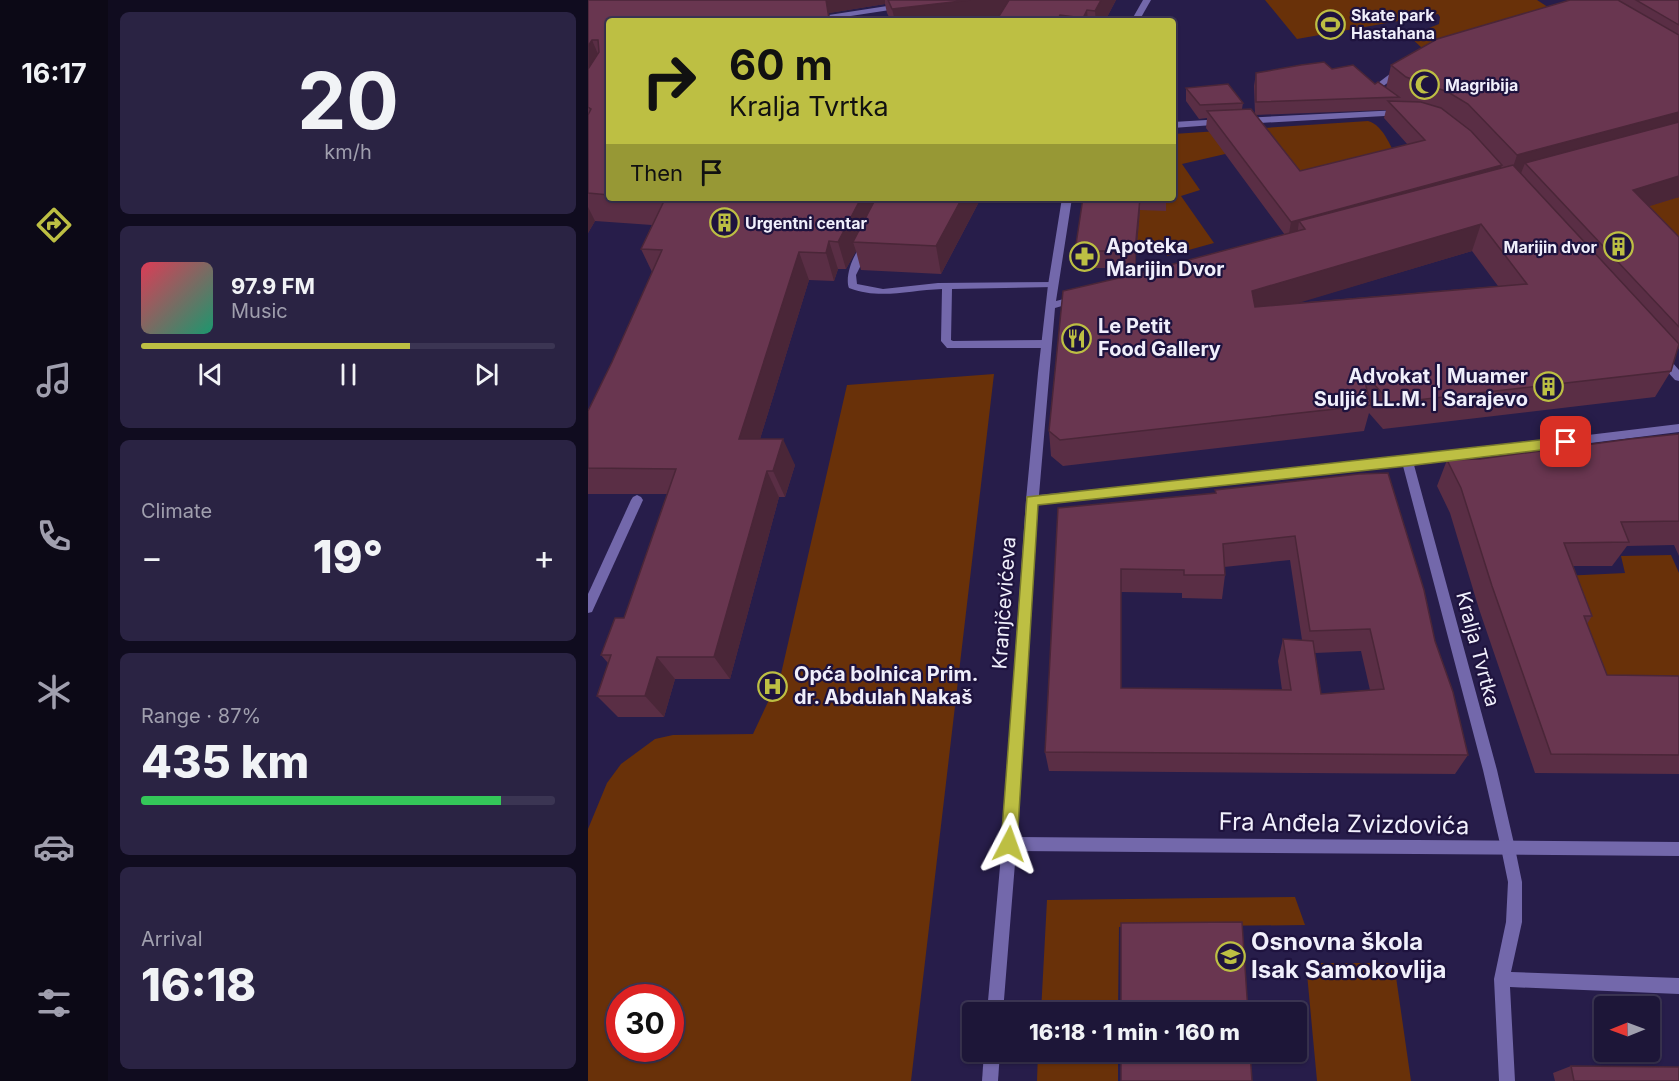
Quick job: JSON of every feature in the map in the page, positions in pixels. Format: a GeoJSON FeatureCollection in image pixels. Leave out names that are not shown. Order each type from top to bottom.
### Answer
{"type":"FeatureCollection","features":[{"type":"Feature","properties":{"kind":"street"},"geometry":{"type":"LineString","coordinates":[[1137,18],[1147,0]]}},
{"type":"Feature","properties":{"kind":"street"},"geometry":{"type":"LineString","coordinates":[[822,18],[907,5]]}},
{"type":"Feature","properties":{"kind":"street"},"geometry":{"type":"LineString","coordinates":[[1393,101],[1379,92],[1378,86],[1408,65]]}},
{"type":"Feature","properties":{"kind":"street"},"geometry":{"type":"LineString","coordinates":[[1176,125],[1406,110]]}},
{"type":"Feature","properties":{"kind":"street","name":"Kranjčevićeva"},"geometry":{"type":"LineString","coordinates":[[996,1002],[1032,500],[1046,344],[1067,201]]}},
{"type":"Feature","properties":{"kind":"street"},"geometry":{"type":"LineString","coordinates":[[870,237],[851,275],[852,285],[861,290],[876,293],[947,287],[1054,284]]}},
{"type":"Feature","properties":{"kind":"street"},"geometry":{"type":"LineString","coordinates":[[947,287],[946,341],[951,345],[1046,344]]}},
{"type":"Feature","properties":{"kind":"street"},"geometry":{"type":"LineString","coordinates":[[1052,305],[1084,297]]}},
{"type":"Feature","properties":{"kind":"street"},"geometry":{"type":"LineString","coordinates":[[1656,351],[1679,377]]}},
{"type":"Feature","properties":{"kind":"street"},"geometry":{"type":"LineString","coordinates":[[1032,500],[1407,461],[1679,428]]}},
{"type":"Feature","properties":{"kind":"street","name":"Kralja Tvrtka"},"geometry":{"type":"LineString","coordinates":[[1407,461],[1491,770],[1515,882],[1514,922],[1503,979],[1507,1081]]}},
{"type":"Feature","properties":{"kind":"street"},"geometry":{"type":"LineString","coordinates":[[588,608],[637,500]]}},
{"type":"Feature","properties":{"kind":"street","name":"Fra Anđela Zvizdovića"},"geometry":{"type":"LineString","coordinates":[[1009,844],[1679,849]]}},
{"type":"Feature","properties":{"kind":"street"},"geometry":{"type":"LineString","coordinates":[[1503,979],[1679,986]]}},
{"type":"Feature","properties":{"kind":"street"},"geometry":{"type":"LineString","coordinates":[[990,1081],[991,1062]]}},
{"type":"Feature","properties":{"kind":"shaded area"},"geometry":{"type":"Polygon","coordinates":[[[1265,0],[1537,0],[1554,11],[1422,48],[1409,36],[1439,24],[1438,14],[1297,39],[1265,0]]]}},
{"type":"Feature","properties":{"kind":"shaded area"},"geometry":{"type":"Polygon","coordinates":[[[1368,121],[1379,127],[1399,163],[1298,189],[1264,145],[1182,164],[1200,190],[1181,196],[1214,243],[1167,256],[1167,241],[1134,248],[1139,201],[1176,201],[1176,134],[1368,121]]]}},
{"type":"Feature","properties":{"kind":"shaded area"},"geometry":{"type":"Polygon","coordinates":[[[1679,197],[1679,284],[1611,213],[1679,197]]]}},
{"type":"Feature","properties":{"kind":"shaded area"},"geometry":{"type":"Polygon","coordinates":[[[994,374],[911,1081],[588,1081],[588,829],[607,783],[621,764],[655,739],[673,735],[753,734],[781,674],[847,385],[994,374]]]}},
{"type":"Feature","properties":{"kind":"shaded area"},"geometry":{"type":"Polygon","coordinates":[[[1671,555],[1679,573],[1679,676],[1595,677],[1562,576],[1625,573],[1621,556],[1671,555]]]}},
{"type":"Feature","properties":{"kind":"shaded area"},"geometry":{"type":"Polygon","coordinates":[[[1295,897],[1305,925],[1119,927],[1118,1002],[1042,1002],[1047,900],[1295,897]]]}},
{"type":"Feature","properties":{"kind":"shaded area"},"geometry":{"type":"Polygon","coordinates":[[[1306,963],[1394,963],[1411,1081],[1317,1081],[1306,963]]]}},
{"type":"Feature","properties":{"kind":"shaded area"},"geometry":{"type":"Polygon","coordinates":[[[1038,1062],[1118,1062],[1118,1081],[1037,1081],[1038,1062]]]}},
{"type":"Feature","properties":{"kind":"building"},"geometry":{"type":"Polygon","coordinates":[[[588,0],[826,0],[829,18],[606,18],[606,195],[588,193],[588,115],[591,109],[588,107],[588,69],[599,52],[598,40],[592,40],[588,46],[588,0]]]}},
{"type":"Feature","properties":{"kind":"building"},"geometry":{"type":"Polygon","coordinates":[[[888,0],[970,0],[892,9],[888,0]]]}},
{"type":"Feature","properties":{"kind":"building"},"geometry":{"type":"Polygon","coordinates":[[[1009,0],[1101,0],[1095,11],[1087,10],[1083,18],[1060,15],[1058,18],[998,18],[1009,0]]]}},
{"type":"Feature","properties":{"kind":"building"},"geometry":{"type":"Polygon","coordinates":[[[1570,0],[1618,0],[1679,35],[1679,112],[1517,155],[1468,104],[1448,92],[1406,77],[1391,65],[1437,39],[1570,0]]]}},
{"type":"Feature","properties":{"kind":"building"},"geometry":{"type":"Polygon","coordinates":[[[1636,0],[1679,0],[1679,25],[1636,0]]]}},
{"type":"Feature","properties":{"kind":"building"},"geometry":{"type":"Polygon","coordinates":[[[1324,62],[1332,69],[1353,65],[1375,84],[1378,82],[1399,97],[1256,102],[1256,73],[1324,62]]]}},
{"type":"Feature","properties":{"kind":"building"},"geometry":{"type":"Polygon","coordinates":[[[1228,84],[1243,103],[1200,105],[1186,88],[1228,84]]]}},
{"type":"Feature","properties":{"kind":"building"},"geometry":{"type":"Polygon","coordinates":[[[1388,101],[1421,102],[1441,108],[1471,131],[1502,165],[1291,222],[1207,111],[1251,109],[1300,171],[1425,140],[1388,101]]]}},
{"type":"Feature","properties":{"kind":"building"},"geometry":{"type":"Polygon","coordinates":[[[1679,122],[1679,176],[1633,190],[1679,237],[1679,327],[1525,163],[1679,122]]]}},
{"type":"Feature","properties":{"kind":"building"},"geometry":{"type":"Polygon","coordinates":[[[1513,165],[1679,344],[1671,371],[1391,403],[1362,371],[1371,405],[1060,440],[1049,431],[1063,291],[1305,229],[1299,221],[1513,165]],[[1481,224],[1252,291],[1255,307],[1527,284],[1481,224]]]}},
{"type":"Feature","properties":{"kind":"building"},"geometry":{"type":"Polygon","coordinates":[[[664,201],[859,201],[838,242],[829,241],[826,253],[799,252],[739,439],[783,439],[773,471],[767,471],[714,657],[657,657],[645,696],[597,696],[611,655],[601,655],[615,618],[624,618],[676,469],[588,468],[588,411],[662,250],[641,249],[664,201]]]}},
{"type":"Feature","properties":{"kind":"building"},"geometry":{"type":"Polygon","coordinates":[[[874,201],[960,201],[936,246],[853,242],[874,201]]]}},
{"type":"Feature","properties":{"kind":"building"},"geometry":{"type":"Polygon","coordinates":[[[1083,201],[1140,201],[1135,251],[1075,251],[1083,201]]]}},
{"type":"Feature","properties":{"kind":"building"},"geometry":{"type":"Polygon","coordinates":[[[1679,434],[1679,521],[1621,522],[1629,542],[1564,543],[1592,616],[1584,616],[1607,675],[1679,676],[1679,755],[1551,754],[1492,586],[1461,488],[1447,460],[1480,459],[1679,434]]]}},
{"type":"Feature","properties":{"kind":"building"},"geometry":{"type":"Polygon","coordinates":[[[1388,473],[1424,590],[1435,641],[1453,692],[1468,755],[1045,752],[1058,508],[1216,493],[1215,490],[1359,474],[1388,473]],[[1295,536],[1223,544],[1225,575],[1184,575],[1184,570],[1121,569],[1121,688],[1291,690],[1283,639],[1313,641],[1321,694],[1384,689],[1370,629],[1310,631],[1295,536]]]}},
{"type":"Feature","properties":{"kind":"building"},"geometry":{"type":"Polygon","coordinates":[[[1242,922],[1247,1002],[1121,1002],[1121,923],[1242,922]]]}},
{"type":"Feature","properties":{"kind":"building"},"geometry":{"type":"Polygon","coordinates":[[[1121,1062],[1251,1062],[1252,1081],[1121,1081],[1121,1062]]]}},
{"type":"Feature","properties":{"kind":"building"},"geometry":{"type":"Polygon","coordinates":[[[1571,1066],[1679,1067],[1679,1081],[1574,1081],[1571,1066]]]}},
{"type":"Feature","properties":{"kind":"place","name":"Skate park Hastahana"},"geometry":{"type":"Point","coordinates":[1330,24]}},
{"type":"Feature","properties":{"kind":"place","name":"Magribija"},"geometry":{"type":"Point","coordinates":[1424,85]}},
{"type":"Feature","properties":{"kind":"place","name":"Urgentni centar"},"geometry":{"type":"Point","coordinates":[724,223]}},
{"type":"Feature","properties":{"kind":"place","name":"Marijin dvor"},"geometry":{"type":"Point","coordinates":[1618,247]}},
{"type":"Feature","properties":{"kind":"place","name":"Apoteka Marijin Dvor"},"geometry":{"type":"Point","coordinates":[1085,257]}},
{"type":"Feature","properties":{"kind":"place","name":"Le Petit Food Gallery"},"geometry":{"type":"Point","coordinates":[1077,338]}},
{"type":"Feature","properties":{"kind":"place","name":"Advokat | Muamer Suljić LL.M. | Sarajevo"},"geometry":{"type":"Point","coordinates":[1549,387]}},
{"type":"Feature","properties":{"kind":"place","name":"Opća bolnica Prim. dr. Abdulah Nakaš"},"geometry":{"type":"Point","coordinates":[773,686]}},
{"type":"Feature","properties":{"kind":"place","name":"Osnovna škola Isak Samokovlija"},"geometry":{"type":"Point","coordinates":[1230,956]}},
{"type":"Feature","properties":{"kind":"route"},"geometry":{"type":"LineString","coordinates":[[1009,844],[1032,500],[1566,442]]}}]}
